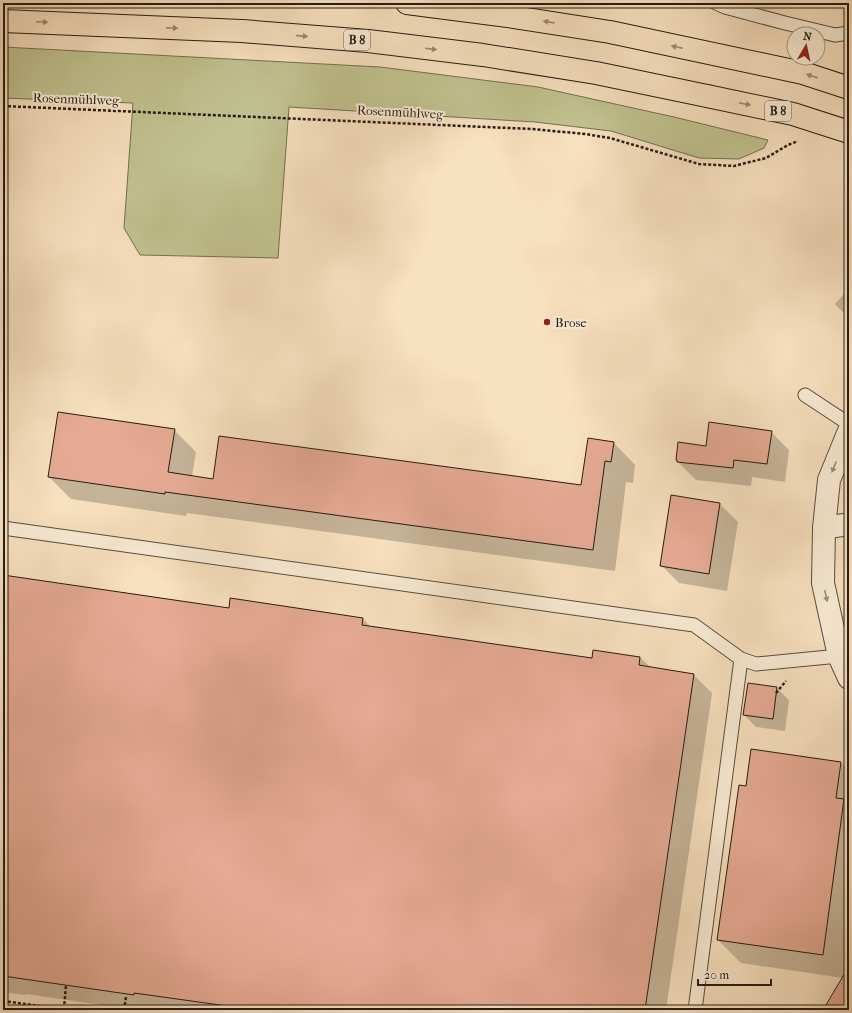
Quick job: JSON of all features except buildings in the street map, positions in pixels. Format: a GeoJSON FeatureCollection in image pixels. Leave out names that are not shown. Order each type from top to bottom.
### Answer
{"type":"FeatureCollection","features":[{"type":"Feature","properties":{"kind":"highway"},"geometry":{"type":"LineString","coordinates":[[407,3],[508,16],[610,32],[803,73],[849,88]]}},
{"type":"Feature","properties":{"kind":"highway","name":"B 8"},"geometry":{"type":"LineString","coordinates":[[3,21],[242,31],[368,41],[483,55],[596,73],[793,114],[849,132]]}},
{"type":"Feature","properties":{"kind":"street"},"geometry":{"type":"LineString","coordinates":[[849,431],[829,480],[824,528],[823,583],[839,656],[849,678]]}},
{"type":"Feature","properties":{"kind":"street"},"geometry":{"type":"LineString","coordinates":[[824,528],[849,524]]}},
{"type":"Feature","properties":{"kind":"lane"},"geometry":{"type":"LineString","coordinates":[[716,3],[725,7],[835,35],[849,33]]}},
{"type":"Feature","properties":{"kind":"lane"},"geometry":{"type":"LineString","coordinates":[[805,395],[849,424]]}},
{"type":"Feature","properties":{"kind":"lane"},"geometry":{"type":"LineString","coordinates":[[3,528],[694,625],[741,659],[756,664],[839,656]]}},
{"type":"Feature","properties":{"kind":"lane"},"geometry":{"type":"LineString","coordinates":[[695,1010],[741,659]]}},
{"type":"Feature","properties":{"kind":"path","name":"Rosenmühlweg"},"geometry":{"type":"LineString","coordinates":[[3,106],[532,129],[610,138],[698,164],[734,166],[766,158],[788,145]]}},
{"type":"Feature","properties":{"kind":"path"},"geometry":{"type":"LineString","coordinates":[[64,1009],[66,985]]}},
{"type":"Feature","properties":{"kind":"path"},"geometry":{"type":"LineString","coordinates":[[124,1010],[126,996]]}},
{"type":"Feature","properties":{"kind":"path"},"geometry":{"type":"LineString","coordinates":[[3,1001],[46,1008],[70,1010]]}},
{"type":"Feature","properties":{"kind":"green space"},"geometry":{"type":"Polygon","coordinates":[[[3,47],[380,67],[538,87],[674,117],[768,140],[764,148],[739,159],[699,158],[611,131],[535,122],[289,107],[278,258],[140,255],[124,228],[133,103],[3,98],[3,47]]]}},
{"type":"Feature","properties":{"kind":"place","name":"Brose"},"geometry":{"type":"Point","coordinates":[547,322]}}]}
